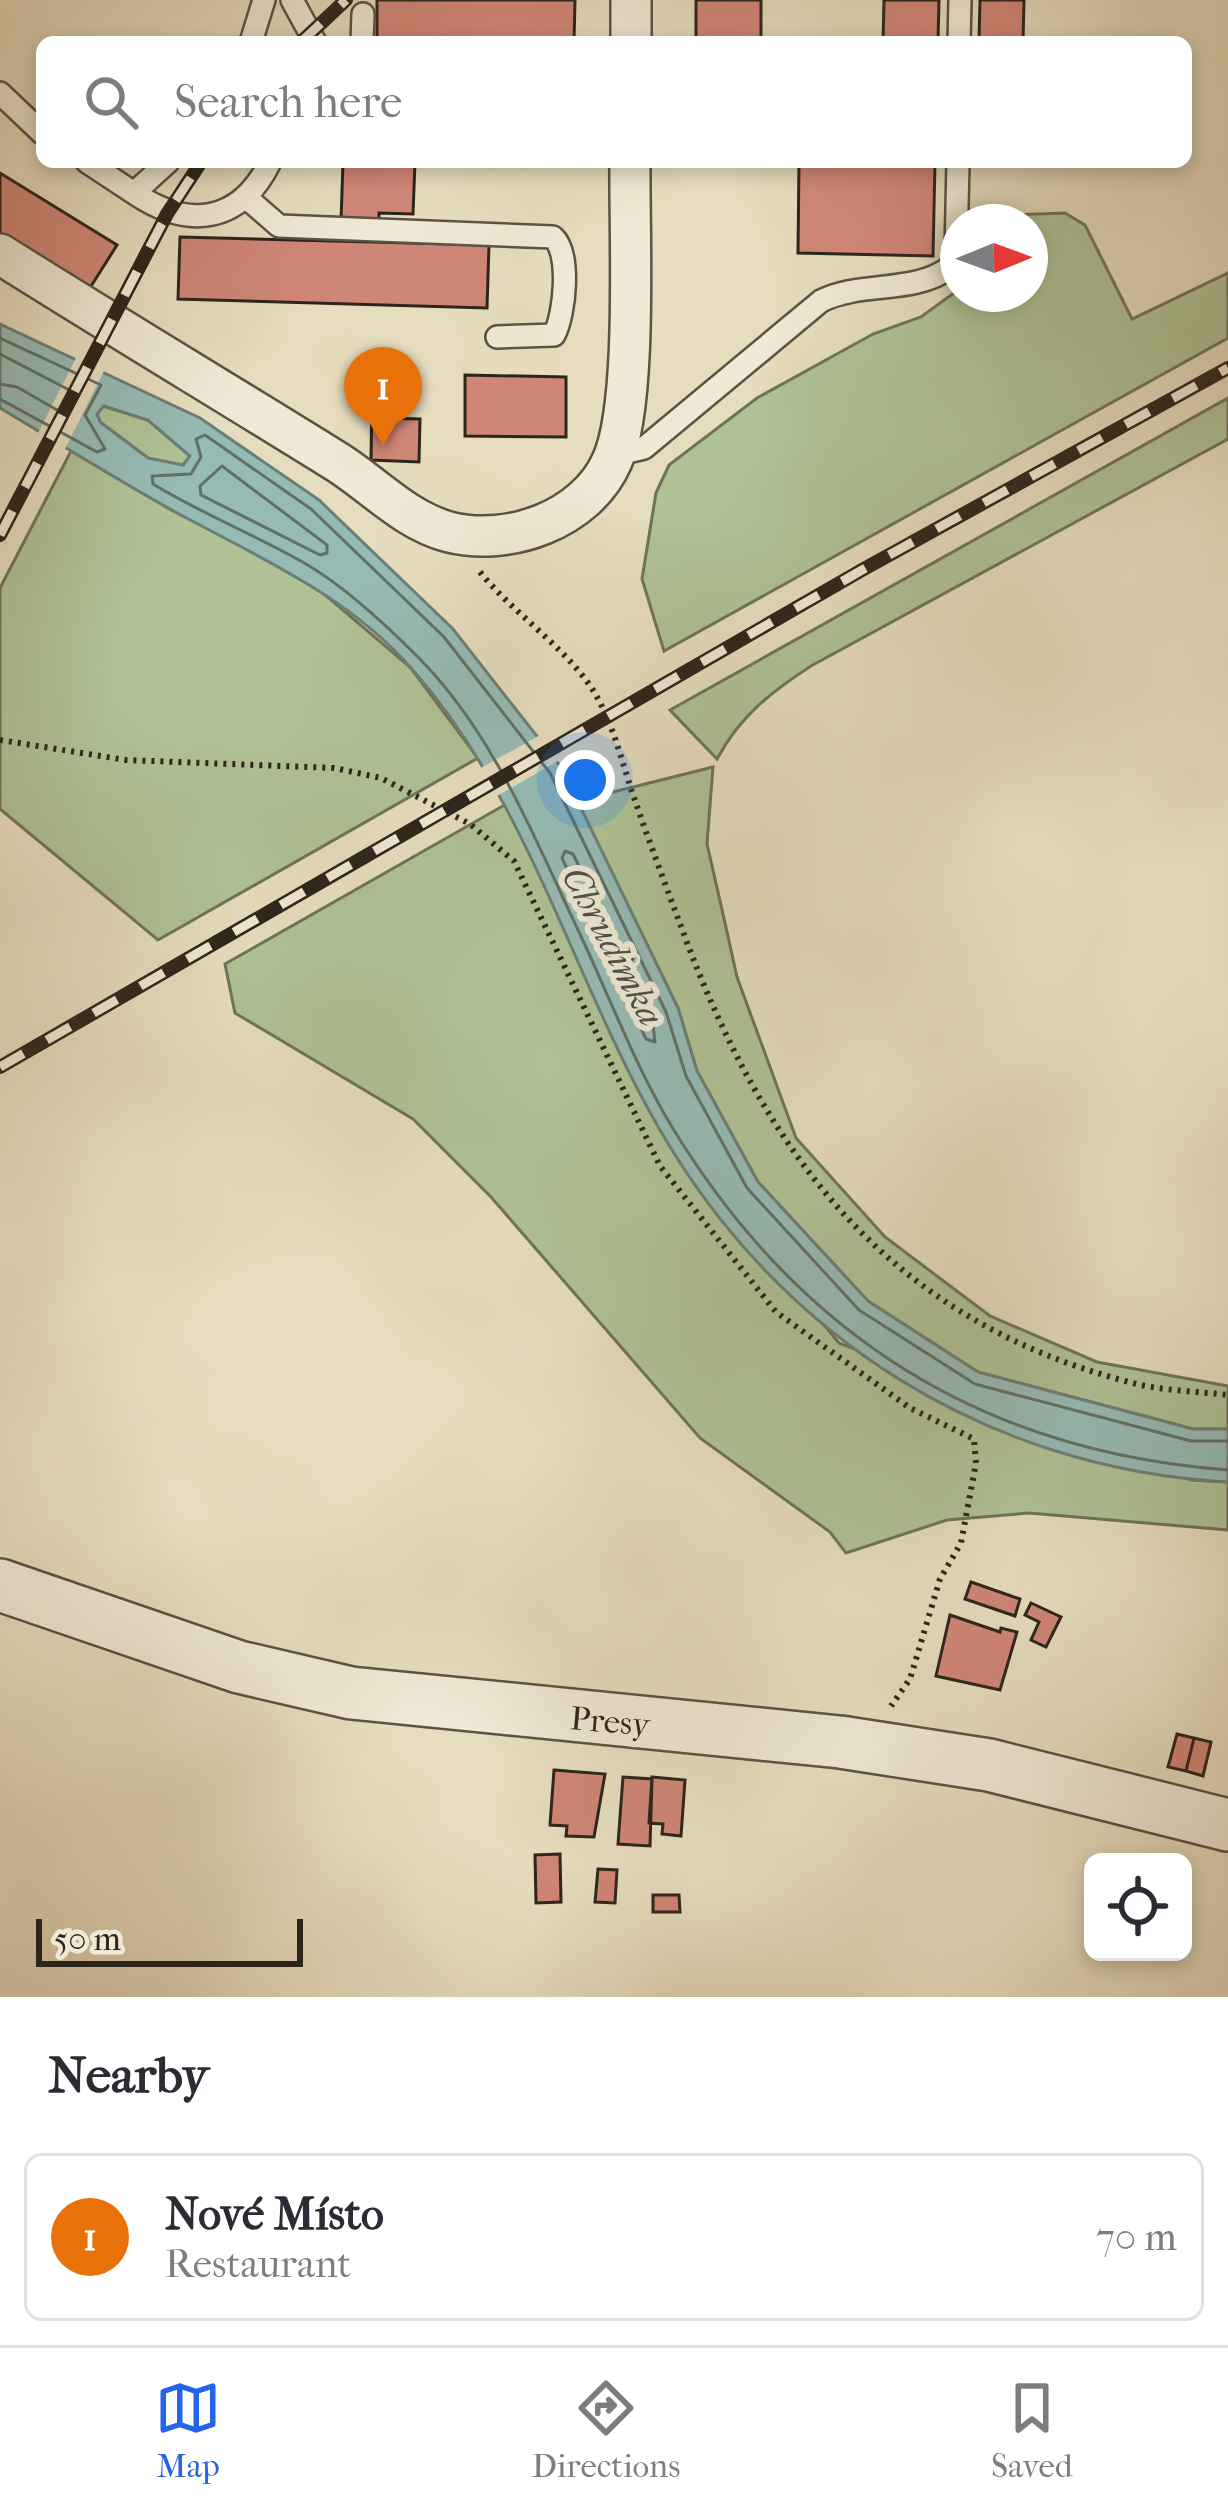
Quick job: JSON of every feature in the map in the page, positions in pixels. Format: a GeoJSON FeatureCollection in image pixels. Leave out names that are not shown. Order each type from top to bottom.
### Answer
{"type":"FeatureCollection","features":[{"type":"Feature","properties":{"kind":"street"},"geometry":{"type":"LineString","coordinates":[[631,0],[631,36]]}},
{"type":"Feature","properties":{"kind":"street"},"geometry":{"type":"LineString","coordinates":[[0,254],[340,464],[406,512],[448,531],[503,534],[542,526],[588,495],[615,455],[624,400],[630,168]]}},
{"type":"Feature","properties":{"kind":"street","name":"Presy"},"geometry":{"type":"LineString","coordinates":[[0,1585],[239,1667],[351,1694],[840,1742],[988,1765],[1228,1825]]}},
{"type":"Feature","properties":{"kind":"lane"},"geometry":{"type":"LineString","coordinates":[[253,36],[264,0]]}},
{"type":"Feature","properties":{"kind":"lane"},"geometry":{"type":"LineString","coordinates":[[292,0],[312,36]]}},
{"type":"Feature","properties":{"kind":"lane"},"geometry":{"type":"LineString","coordinates":[[959,36],[960,0]]}},
{"type":"Feature","properties":{"kind":"lane"},"geometry":{"type":"LineString","coordinates":[[362,36],[363,14]]}},
{"type":"Feature","properties":{"kind":"lane"},"geometry":{"type":"LineString","coordinates":[[0,93],[36,127]]}},
{"type":"Feature","properties":{"kind":"lane"},"geometry":{"type":"LineString","coordinates":[[96,168],[178,215],[229,209],[248,200],[266,168]]}},
{"type":"Feature","properties":{"kind":"lane"},"geometry":{"type":"LineString","coordinates":[[134,193],[161,168]]}},
{"type":"Feature","properties":{"kind":"lane"},"geometry":{"type":"LineString","coordinates":[[615,455],[644,448],[821,302],[854,288],[925,280],[949,268],[956,253],[958,168]]}},
{"type":"Feature","properties":{"kind":"lane"},"geometry":{"type":"LineString","coordinates":[[248,200],[279,226],[553,237],[562,253],[561,318],[554,335],[497,337]]}},
{"type":"Feature","properties":{"kind":"path"},"geometry":{"type":"LineString","coordinates":[[448,531],[502,599],[592,690],[702,982],[743,1075],[797,1163],[878,1246],[960,1315],[1045,1356],[1132,1384],[1228,1396]]}},
{"type":"Feature","properties":{"kind":"path"},"geometry":{"type":"LineString","coordinates":[[0,740],[126,760],[334,768],[381,778],[470,824],[514,861],[660,1166],[703,1221],[776,1312],[910,1408],[974,1439],[976,1462],[962,1544],[940,1579],[910,1679],[893,1706],[840,1742]]}},
{"type":"Feature","properties":{"kind":"green space"},"geometry":{"type":"Polygon","coordinates":[[[1065,213],[1085,225],[1132,319],[1228,273],[1228,338],[664,651],[642,579],[656,493],[669,465],[757,398],[940,303],[940,312],[1048,312],[1048,214],[1065,213]]]}},
{"type":"Feature","properties":{"kind":"green space"},"geometry":{"type":"Polygon","coordinates":[[[1228,398],[1228,439],[811,666],[758,706],[717,759],[670,710],[1228,398]]]}},
{"type":"Feature","properties":{"kind":"green space"},"geometry":{"type":"Polygon","coordinates":[[[103,406],[148,420],[190,456],[183,466],[148,458],[100,422],[97,414],[103,406]]]}},
{"type":"Feature","properties":{"kind":"green space"},"geometry":{"type":"Polygon","coordinates":[[[71,451],[173,511],[303,576],[410,667],[478,758],[158,940],[0,809],[0,588],[71,451]]]}},
{"type":"Feature","properties":{"kind":"green space"},"geometry":{"type":"Polygon","coordinates":[[[713,767],[707,844],[737,977],[796,1138],[885,1237],[990,1316],[1097,1362],[1228,1386],[1228,1429],[1193,1429],[978,1372],[868,1301],[758,1182],[697,1071],[678,1008],[577,801],[713,767]]]}},
{"type":"Feature","properties":{"kind":"green space"},"geometry":{"type":"Polygon","coordinates":[[[508,803],[660,1130],[839,1343],[1191,1480],[1228,1482],[1228,1530],[1029,1513],[947,1520],[846,1553],[830,1532],[700,1438],[491,1197],[413,1119],[235,1013],[225,964],[508,803]]]}},
{"type":"Feature","properties":{"kind":"water","name":"Chrudimka"},"geometry":{"type":"Polygon","coordinates":[[[0,324],[200,418],[319,500],[453,629],[561,767],[678,1008],[697,1071],[758,1182],[868,1301],[978,1372],[1193,1429],[1228,1429],[1228,1482],[1140,1472],[1055,1451],[974,1420],[899,1379],[829,1329],[766,1271],[709,1204],[660,1130],[488,776],[412,669],[386,642],[329,598],[0,408],[0,324]],[[104,406],[97,414],[100,422],[148,458],[183,465],[190,456],[148,420],[104,406]]]}},
{"type":"Feature","properties":{"kind":"pier"},"geometry":{"type":"Polygon","coordinates":[[[78,354],[106,367],[63,453],[36,437],[78,354]]]}},
{"type":"Feature","properties":{"kind":"pier"},"geometry":{"type":"Polygon","coordinates":[[[542,734],[558,761],[497,796],[479,769],[542,734]]]}},
{"type":"Feature","properties":{"kind":"building"},"geometry":{"type":"Polygon","coordinates":[[[377,0],[575,0],[574,36],[377,36],[377,0]]]}},
{"type":"Feature","properties":{"kind":"building"},"geometry":{"type":"Polygon","coordinates":[[[696,0],[761,0],[761,36],[696,36],[696,0]]]}},
{"type":"Feature","properties":{"kind":"building"},"geometry":{"type":"Polygon","coordinates":[[[884,0],[939,0],[938,36],[883,36],[884,0]]]}},
{"type":"Feature","properties":{"kind":"building"},"geometry":{"type":"Polygon","coordinates":[[[980,0],[1024,0],[1023,36],[979,36],[980,0]]]}},
{"type":"Feature","properties":{"kind":"building"},"geometry":{"type":"Polygon","coordinates":[[[343,168],[415,168],[413,214],[379,213],[379,222],[341,221],[343,168]]]}},
{"type":"Feature","properties":{"kind":"building"},"geometry":{"type":"Polygon","coordinates":[[[799,168],[935,168],[933,256],[798,253],[799,168]]]}},
{"type":"Feature","properties":{"kind":"building"},"geometry":{"type":"Polygon","coordinates":[[[0,173],[117,245],[88,291],[0,237],[0,173]]]}},
{"type":"Feature","properties":{"kind":"building"},"geometry":{"type":"Polygon","coordinates":[[[180,237],[489,245],[487,308],[178,299],[180,237]]]}},
{"type":"Feature","properties":{"kind":"building"},"geometry":{"type":"Polygon","coordinates":[[[465,375],[566,377],[566,437],[465,436],[465,375]]]}},
{"type":"Feature","properties":{"kind":"building"},"geometry":{"type":"Polygon","coordinates":[[[372,400],[382,400],[381,418],[420,419],[419,462],[371,460],[372,400]]]}},
{"type":"Feature","properties":{"kind":"building"},"geometry":{"type":"Polygon","coordinates":[[[971,1582],[1020,1599],[1015,1616],[965,1599],[971,1582]]]}},
{"type":"Feature","properties":{"kind":"building"},"geometry":{"type":"Polygon","coordinates":[[[1031,1603],[1061,1617],[1046,1647],[1031,1640],[1039,1622],[1025,1615],[1031,1603]]]}},
{"type":"Feature","properties":{"kind":"building"},"geometry":{"type":"Polygon","coordinates":[[[950,1615],[1000,1632],[1001,1628],[1017,1632],[1000,1690],[936,1676],[950,1615]]]}},
{"type":"Feature","properties":{"kind":"building"},"geometry":{"type":"Polygon","coordinates":[[[1177,1734],[1194,1738],[1186,1771],[1168,1767],[1177,1734]]]}},
{"type":"Feature","properties":{"kind":"building"},"geometry":{"type":"Polygon","coordinates":[[[1194,1738],[1211,1742],[1203,1776],[1186,1771],[1194,1738]]]}},
{"type":"Feature","properties":{"kind":"building"},"geometry":{"type":"Polygon","coordinates":[[[554,1770],[605,1774],[594,1837],[566,1836],[567,1826],[550,1825],[554,1770]]]}},
{"type":"Feature","properties":{"kind":"building"},"geometry":{"type":"Polygon","coordinates":[[[623,1777],[652,1779],[650,1846],[618,1844],[623,1777]]]}},
{"type":"Feature","properties":{"kind":"building"},"geometry":{"type":"Polygon","coordinates":[[[652,1777],[685,1780],[681,1836],[662,1834],[663,1824],[649,1823],[652,1777]]]}},
{"type":"Feature","properties":{"kind":"building"},"geometry":{"type":"Polygon","coordinates":[[[560,1854],[561,1902],[536,1903],[535,1855],[560,1854]]]}},
{"type":"Feature","properties":{"kind":"building"},"geometry":{"type":"Polygon","coordinates":[[[598,1869],[617,1870],[615,1903],[595,1902],[598,1869]]]}},
{"type":"Feature","properties":{"kind":"building"},"geometry":{"type":"Polygon","coordinates":[[[653,1895],[679,1895],[680,1912],[653,1912],[653,1895]]]}},
{"type":"Feature","properties":{"kind":"railway"},"geometry":{"type":"LineString","coordinates":[[307,36],[346,0]]}},
{"type":"Feature","properties":{"kind":"railway"},"geometry":{"type":"LineString","coordinates":[[0,535],[167,214],[197,168]]}},
{"type":"Feature","properties":{"kind":"railway"},"geometry":{"type":"LineString","coordinates":[[0,1067],[862,570],[1228,368]]}},
{"type":"Feature","properties":{"kind":"place","name":"Nové Místo"},"geometry":{"type":"Point","coordinates":[383,446]}}]}
